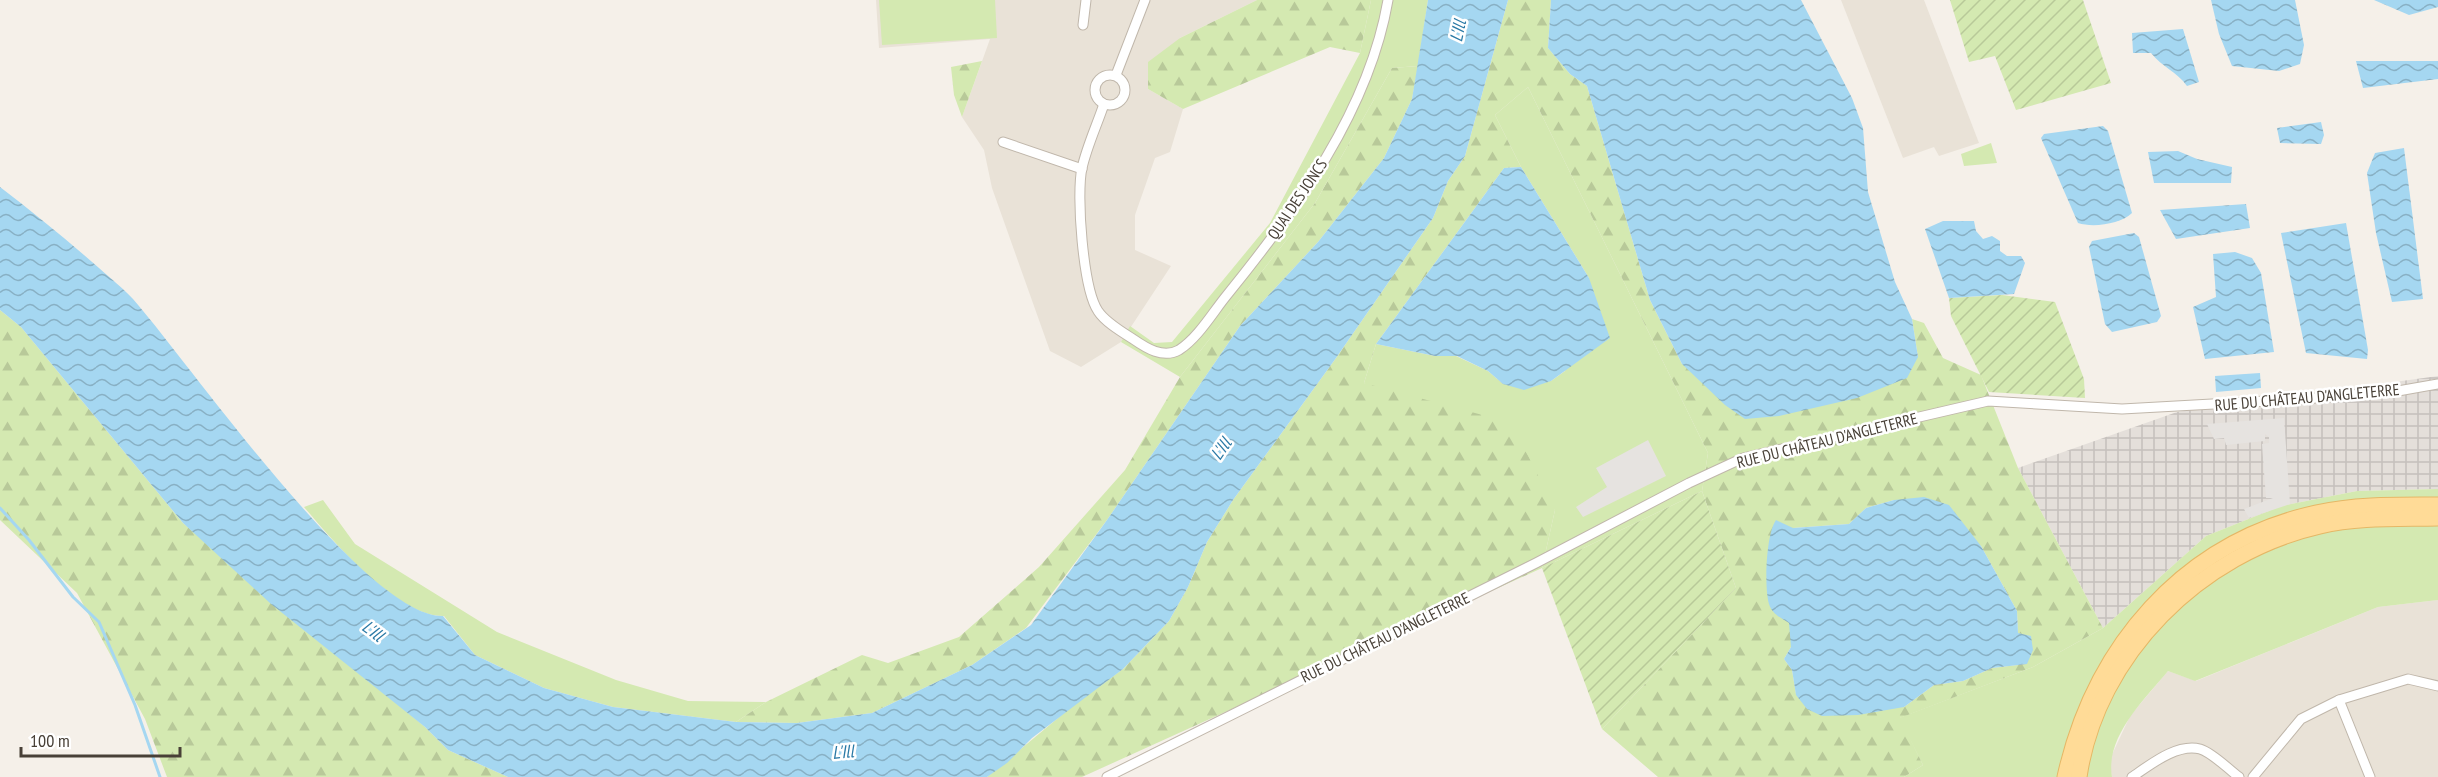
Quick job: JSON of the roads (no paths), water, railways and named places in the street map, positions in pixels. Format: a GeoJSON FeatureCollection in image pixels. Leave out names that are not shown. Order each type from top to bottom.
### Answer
{"type":"FeatureCollection","features":[{"type":"Feature","properties":{"kind":"main road"},"geometry":{"type":"LineString","coordinates":[[2065,777],[2075,737],[2090,699],[2111,657],[2137,621],[2187,573],[2267,527],[2316,513],[2368,505],[2438,505]]}},
{"type":"Feature","properties":{"kind":"main road"},"geometry":{"type":"LineString","coordinates":[[2079,777],[2098,712],[2130,653],[2152,624],[2198,585],[2234,559],[2272,540],[2321,526],[2366,519],[2438,518]]}},
{"type":"Feature","properties":{"kind":"street"},"geometry":{"type":"LineString","coordinates":[[1083,25],[1086,0]]}},
{"type":"Feature","properties":{"kind":"street"},"geometry":{"type":"LineString","coordinates":[[1116,75],[1145,0]]}},
{"type":"Feature","properties":{"kind":"street","name":"QUAI DES JONCS"},"geometry":{"type":"LineString","coordinates":[[1082,169],[1081,228],[1085,266],[1097,310],[1125,334],[1150,350],[1162,353],[1178,350],[1193,336],[1263,250],[1313,178],[1353,106],[1384,23],[1388,0]]}},
{"type":"Feature","properties":{"kind":"street"},"geometry":{"type":"LineString","coordinates":[[1106,75],[1116,75],[1123,82],[1124,96],[1118,103],[1104,104],[1095,93],[1096,84],[1106,75]]}},
{"type":"Feature","properties":{"kind":"street"},"geometry":{"type":"LineString","coordinates":[[1003,142],[1082,169],[1104,104]]}},
{"type":"Feature","properties":{"kind":"street","name":"RUE DU CHÂTEAU D'ANGLETERRE"},"geometry":{"type":"LineString","coordinates":[[1107,777],[1536,563],[1689,483],[1743,458],[1988,400],[2122,409],[2304,399],[2398,391],[2438,384]]}},
{"type":"Feature","properties":{"kind":"street"},"geometry":{"type":"LineString","coordinates":[[2253,777],[2301,719],[2339,700],[2408,679],[2438,686]]}},
{"type":"Feature","properties":{"kind":"street"},"geometry":{"type":"LineString","coordinates":[[2339,700],[2370,777]]}},
{"type":"Feature","properties":{"kind":"street"},"geometry":{"type":"LineString","coordinates":[[2132,777],[2159,759],[2189,748],[2202,750],[2239,777]]}},
{"type":"Feature","properties":{"kind":"water","name":"L'Ill"},"geometry":{"type":"Polygon","coordinates":[[[1428,0],[1508,0],[1465,156],[1448,181],[1433,218],[1336,358],[1233,500],[1207,542],[1188,587],[1169,621],[1123,669],[1032,738],[1007,763],[987,777],[508,777],[448,750],[425,727],[271,604],[183,523],[21,327],[0,310],[0,187],[75,247],[133,299],[279,481],[325,533],[370,576],[410,605],[443,616],[475,655],[544,688],[613,707],[736,722],[797,723],[872,713],[972,665],[1031,625],[1107,520],[1240,326],[1318,242],[1384,158],[1412,99],[1428,0]]]}},
{"type":"Feature","properties":{"kind":"water"},"geometry":{"type":"Polygon","coordinates":[[[1551,0],[1801,0],[1852,98],[1863,128],[1868,192],[1895,282],[1912,319],[1918,357],[1907,378],[1857,398],[1779,416],[1745,419],[1725,405],[1682,364],[1650,300],[1587,86],[1570,74],[1548,48],[1551,0]]]}},
{"type":"Feature","properties":{"kind":"water"},"geometry":{"type":"Polygon","coordinates":[[[2211,0],[2295,0],[2304,45],[2300,64],[2279,71],[2232,66],[2219,34],[2211,0]]]}},
{"type":"Feature","properties":{"kind":"water"},"geometry":{"type":"Polygon","coordinates":[[[2374,0],[2438,0],[2438,7],[2409,15],[2374,0]]]}},
{"type":"Feature","properties":{"kind":"water"},"geometry":{"type":"Polygon","coordinates":[[[2183,29],[2199,82],[2187,86],[2151,53],[2133,53],[2132,33],[2183,29]]]}},
{"type":"Feature","properties":{"kind":"water"},"geometry":{"type":"Polygon","coordinates":[[[2356,61],[2438,61],[2438,79],[2363,88],[2356,61]]]}},
{"type":"Feature","properties":{"kind":"water"},"geometry":{"type":"Polygon","coordinates":[[[2321,122],[2324,135],[2321,144],[2280,143],[2277,128],[2321,122]]]}},
{"type":"Feature","properties":{"kind":"water"},"geometry":{"type":"Polygon","coordinates":[[[2103,126],[2108,131],[2132,213],[2121,220],[2099,225],[2078,223],[2041,138],[2044,134],[2103,126]]]}},
{"type":"Feature","properties":{"kind":"water"},"geometry":{"type":"Polygon","coordinates":[[[2404,148],[2423,299],[2392,302],[2376,233],[2367,173],[2375,153],[2404,148]]]}},
{"type":"Feature","properties":{"kind":"water"},"geometry":{"type":"Polygon","coordinates":[[[2178,151],[2197,159],[2232,167],[2231,183],[2154,183],[2148,152],[2178,151]]]}},
{"type":"Feature","properties":{"kind":"water"},"geometry":{"type":"Polygon","coordinates":[[[1521,167],[1589,278],[1610,338],[1551,381],[1524,390],[1503,384],[1488,371],[1457,356],[1435,356],[1376,344],[1504,168],[1521,167]]]}},
{"type":"Feature","properties":{"kind":"water"},"geometry":{"type":"Polygon","coordinates":[[[2246,204],[2250,228],[2176,239],[2160,210],[2246,204]]]}},
{"type":"Feature","properties":{"kind":"water"},"geometry":{"type":"Polygon","coordinates":[[[1943,221],[1974,221],[1976,231],[1983,239],[1992,236],[2000,241],[2000,251],[2007,256],[2021,256],[2025,263],[2014,294],[1949,298],[1925,229],[1943,221]]]}},
{"type":"Feature","properties":{"kind":"water"},"geometry":{"type":"Polygon","coordinates":[[[2346,223],[2368,350],[2367,359],[2306,353],[2281,233],[2346,223]]]}},
{"type":"Feature","properties":{"kind":"water"},"geometry":{"type":"Polygon","coordinates":[[[2134,233],[2139,237],[2161,316],[2157,322],[2112,332],[2105,324],[2089,247],[2092,241],[2134,233]]]}},
{"type":"Feature","properties":{"kind":"water"},"geometry":{"type":"Polygon","coordinates":[[[2235,252],[2252,258],[2261,273],[2274,352],[2205,359],[2193,307],[2216,297],[2213,254],[2235,252]]]}},
{"type":"Feature","properties":{"kind":"water"},"geometry":{"type":"Polygon","coordinates":[[[2260,373],[2261,388],[2216,392],[2215,376],[2260,373]]]}},
{"type":"Feature","properties":{"kind":"water"},"geometry":{"type":"Polygon","coordinates":[[[1924,497],[1949,505],[1981,546],[2017,611],[2018,633],[2031,636],[2033,650],[2027,664],[1992,668],[1963,681],[1934,685],[1904,707],[1858,715],[1822,716],[1807,709],[1796,695],[1792,670],[1784,659],[1791,647],[1789,623],[1772,610],[1767,596],[1768,548],[1776,520],[1793,528],[1849,524],[1866,508],[1894,500],[1924,497]]]}},
{"type":"Feature","properties":{"kind":"waterway"},"geometry":{"type":"LineString","coordinates":[[0,508],[29,540],[73,597],[99,622],[135,705],[160,777]]}}]}
